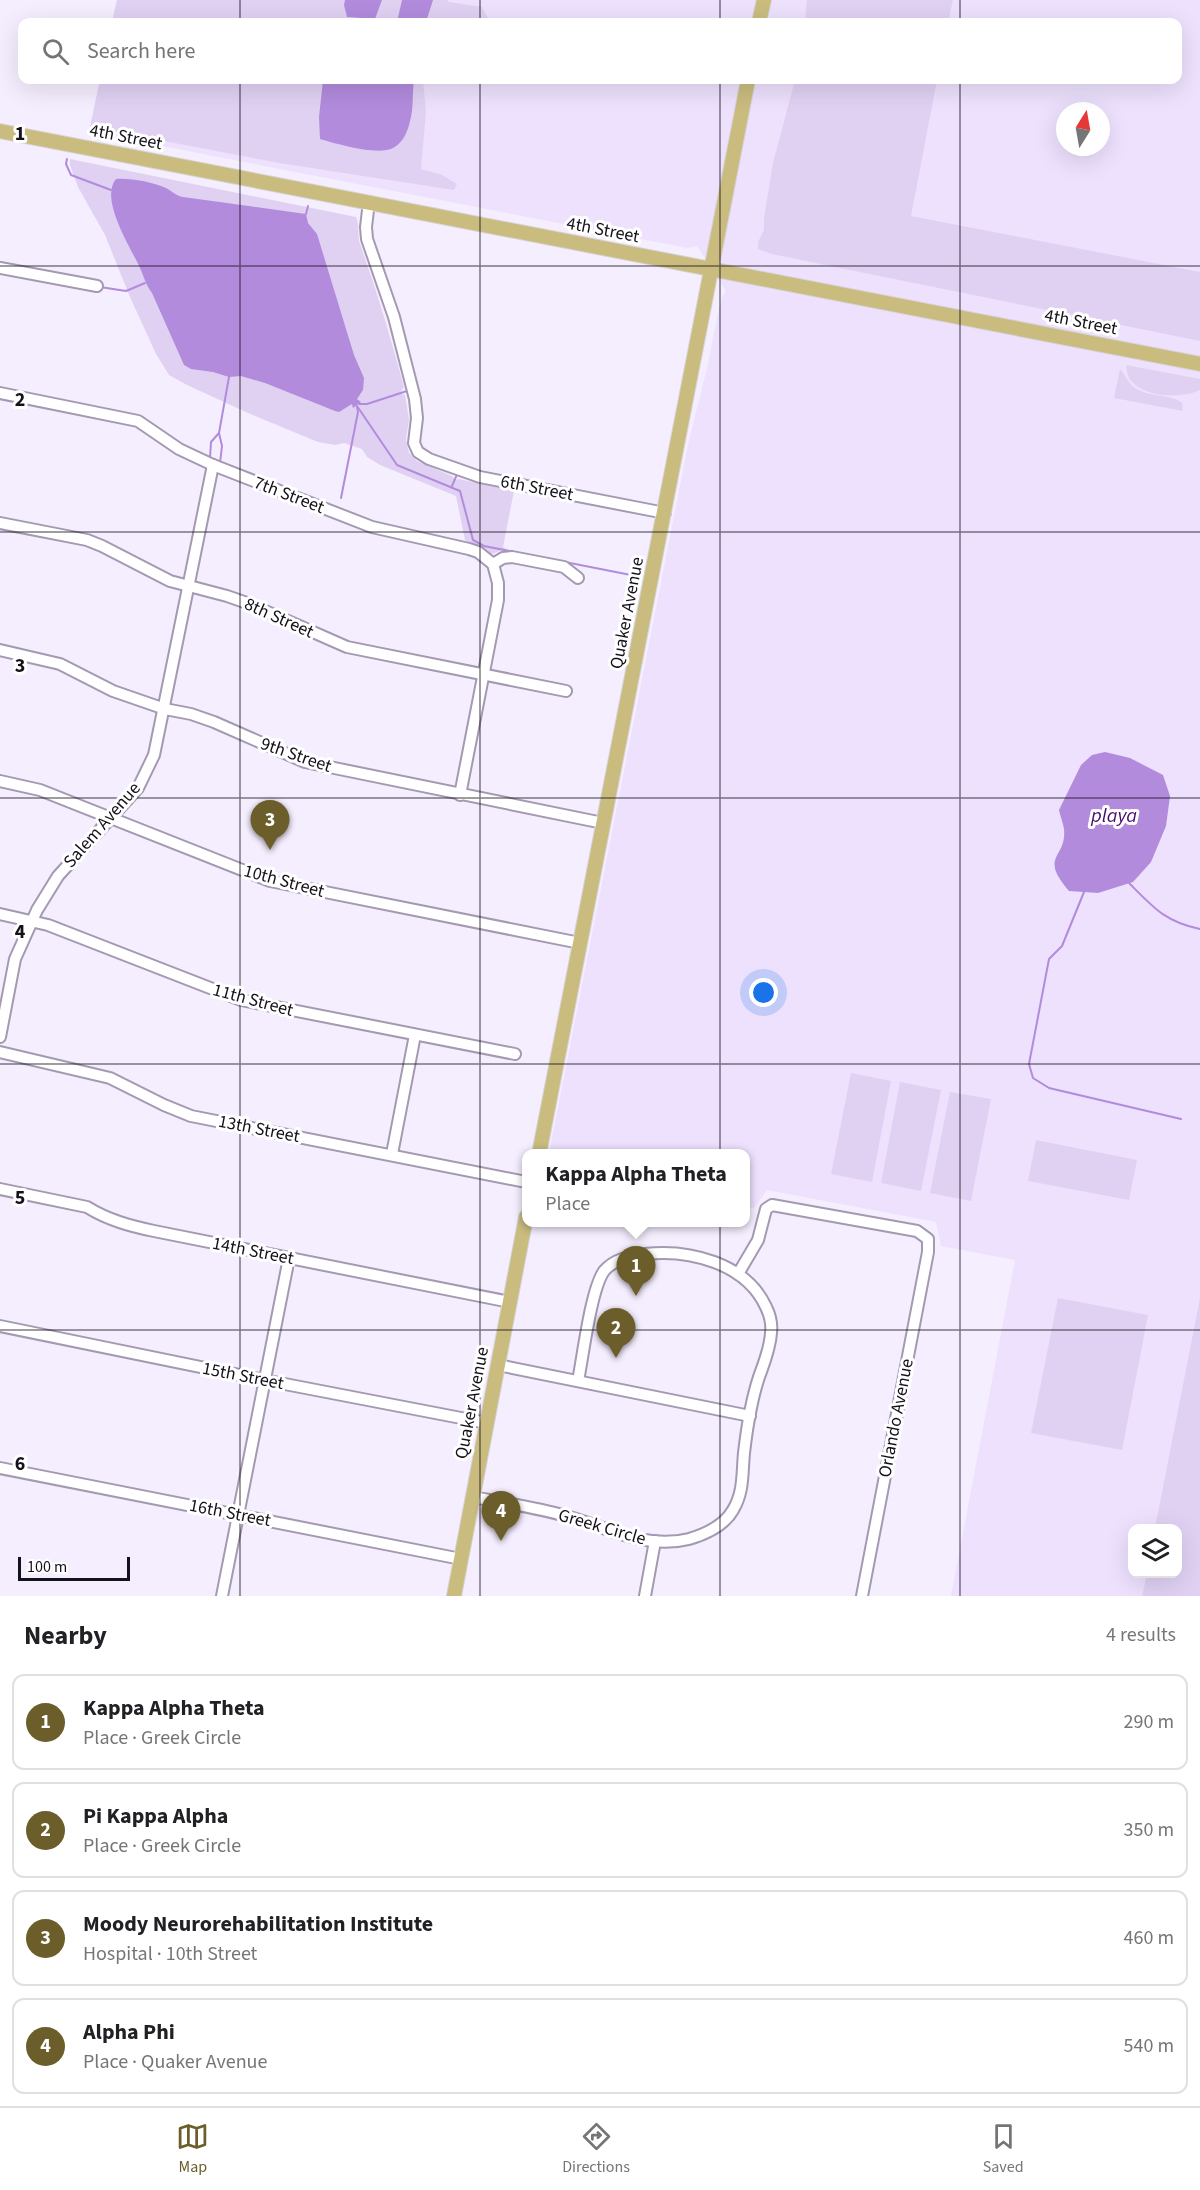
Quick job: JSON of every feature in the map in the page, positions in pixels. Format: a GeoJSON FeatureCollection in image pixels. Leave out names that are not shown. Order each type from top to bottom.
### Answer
{"type":"FeatureCollection","features":[{"type":"Feature","properties":{"kind":"main road"},"geometry":{"type":"LineString","coordinates":[[760,18],[764,0]]}},
{"type":"Feature","properties":{"kind":"main road","name":"Quaker Avenue"},"geometry":{"type":"LineString","coordinates":[[540,1149],[747,84]]}},
{"type":"Feature","properties":{"kind":"main road","name":"4th Street"},"geometry":{"type":"LineString","coordinates":[[0,131],[1200,364]]}},
{"type":"Feature","properties":{"kind":"main road","name":"Quaker Avenue"},"geometry":{"type":"LineString","coordinates":[[454,1596],[524,1227]]}},
{"type":"Feature","properties":{"kind":"street","name":"6th Street"},"geometry":{"type":"LineString","coordinates":[[369,202],[367,239],[394,317],[415,399],[417,418],[414,443],[418,452],[429,459],[474,475],[665,513]]}},
{"type":"Feature","properties":{"kind":"street"},"geometry":{"type":"LineString","coordinates":[[0,268],[97,286]]}},
{"type":"Feature","properties":{"kind":"street","name":"7th Street"},"geometry":{"type":"LineString","coordinates":[[0,393],[138,421],[179,449],[213,465],[383,531],[478,552],[493,564]]}},
{"type":"Feature","properties":{"kind":"street","name":"Salem Avenue"},"geometry":{"type":"LineString","coordinates":[[0,1036],[15,959],[32,920],[58,876],[138,788],[154,755],[165,710],[213,465]]}},
{"type":"Feature","properties":{"kind":"street","name":"8th Street"},"geometry":{"type":"LineString","coordinates":[[0,523],[87,540],[170,581],[247,603],[347,647],[566,691]]}},
{"type":"Feature","properties":{"kind":"street"},"geometry":{"type":"LineString","coordinates":[[460,795],[498,600],[498,583],[493,564],[503,558],[512,557],[564,567],[578,578]]}},
{"type":"Feature","properties":{"kind":"street","name":"9th Street"},"geometry":{"type":"LineString","coordinates":[[0,650],[60,664],[113,691],[165,710],[191,714],[214,722],[305,762],[603,823]]}},
{"type":"Feature","properties":{"kind":"street","name":"10th Street"},"geometry":{"type":"LineString","coordinates":[[0,781],[40,790],[270,881],[580,944]]}},
{"type":"Feature","properties":{"kind":"street","name":"11th Street"},"geometry":{"type":"LineString","coordinates":[[0,914],[32,920],[241,1000],[515,1054]]}},
{"type":"Feature","properties":{"kind":"street"},"geometry":{"type":"LineString","coordinates":[[392,1154],[415,1035]]}},
{"type":"Feature","properties":{"kind":"street","name":"13th Street"},"geometry":{"type":"LineString","coordinates":[[0,1052],[110,1078],[164,1106],[191,1116],[522,1181]]}},
{"type":"Feature","properties":{"kind":"street","name":"14th Street"},"geometry":{"type":"LineString","coordinates":[[0,1189],[87,1207],[126,1225],[510,1302]]}},
{"type":"Feature","properties":{"kind":"street","name":"Orlando Avenue"},"geometry":{"type":"LineString","coordinates":[[738,1274],[758,1240],[767,1208],[775,1205],[917,1231],[928,1239],[928,1252],[862,1596]]}},
{"type":"Feature","properties":{"kind":"street","name":"Greek Circle"},"geometry":{"type":"LineString","coordinates":[[473,1497],[567,1516],[627,1538],[655,1541],[687,1539],[703,1534],[724,1522],[732,1513],[742,1486],[744,1452],[750,1416],[771,1331],[767,1309],[759,1294],[738,1274],[701,1258],[678,1253],[636,1255],[613,1263],[605,1270],[595,1290],[578,1381]]}},
{"type":"Feature","properties":{"kind":"street"},"geometry":{"type":"LineString","coordinates":[[222,1596],[289,1258]]}},
{"type":"Feature","properties":{"kind":"street","name":"15th Street"},"geometry":{"type":"LineString","coordinates":[[0,1326],[487,1423]]}},
{"type":"Feature","properties":{"kind":"street"},"geometry":{"type":"LineString","coordinates":[[498,1365],[750,1416]]}},
{"type":"Feature","properties":{"kind":"street","name":"16th Street"},"geometry":{"type":"LineString","coordinates":[[0,1468],[461,1559]]}},
{"type":"Feature","properties":{"kind":"street"},"geometry":{"type":"LineString","coordinates":[[645,1596],[655,1541]]}},
{"type":"Feature","properties":{"kind":"shaded area"},"geometry":{"type":"Polygon","coordinates":[[[117,0],[1200,0],[1200,1596],[951,1596],[1015,1260],[941,1246],[936,1222],[767,1190],[754,1208],[750,1208],[750,1149],[550,1149],[689,440],[719,309],[726,291],[697,246],[688,248],[89,132],[99,84],[1182,84],[1182,18],[113,18],[117,0]]]}},
{"type":"Feature","properties":{"kind":"shaded area"},"geometry":{"type":"Polygon","coordinates":[[[117,0],[447,0],[482,7],[488,18],[113,18],[117,0]]]}},
{"type":"Feature","properties":{"kind":"shaded area"},"geometry":{"type":"Polygon","coordinates":[[[807,0],[953,0],[949,18],[805,18],[807,0]]]}},
{"type":"Feature","properties":{"kind":"shaded area"},"geometry":{"type":"Polygon","coordinates":[[[99,84],[423,84],[426,112],[421,169],[442,175],[457,184],[454,190],[279,163],[90,127],[99,84]]]}},
{"type":"Feature","properties":{"kind":"shaded area"},"geometry":{"type":"Polygon","coordinates":[[[794,84],[936,84],[911,216],[1200,272],[1200,341],[772,254],[758,249],[758,242],[764,230],[773,163],[794,84]]]}},
{"type":"Feature","properties":{"kind":"shaded area"},"geometry":{"type":"Polygon","coordinates":[[[70,159],[356,217],[360,244],[384,315],[404,387],[400,393],[405,395],[409,419],[406,440],[409,453],[417,461],[452,476],[455,480],[514,491],[503,547],[506,548],[492,554],[465,540],[456,496],[380,465],[367,457],[362,449],[344,443],[335,445],[318,442],[248,413],[169,375],[156,354],[105,235],[78,187],[70,159]]]}},
{"type":"Feature","properties":{"kind":"shaded area"},"geometry":{"type":"Polygon","coordinates":[[[1126,365],[1200,379],[1200,390],[1183,395],[1162,395],[1143,390],[1129,378],[1126,365]]]}},
{"type":"Feature","properties":{"kind":"shaded area"},"geometry":{"type":"Polygon","coordinates":[[[1120,369],[1135,388],[1146,393],[1178,400],[1182,403],[1183,411],[1114,398],[1120,369]]]}},
{"type":"Feature","properties":{"kind":"shaded area"},"geometry":{"type":"Polygon","coordinates":[[[851,1073],[891,1081],[872,1182],[831,1174],[851,1073]]]}},
{"type":"Feature","properties":{"kind":"shaded area"},"geometry":{"type":"Polygon","coordinates":[[[900,1082],[941,1090],[921,1191],[881,1183],[900,1082]]]}},
{"type":"Feature","properties":{"kind":"shaded area"},"geometry":{"type":"Polygon","coordinates":[[[950,1092],[991,1099],[971,1201],[930,1193],[950,1092]]]}},
{"type":"Feature","properties":{"kind":"shaded area"},"geometry":{"type":"Polygon","coordinates":[[[1036,1140],[1137,1160],[1129,1200],[1028,1181],[1036,1140]]]}},
{"type":"Feature","properties":{"kind":"shaded area"},"geometry":{"type":"Polygon","coordinates":[[[1058,1298],[1148,1315],[1122,1450],[1031,1433],[1058,1298]]]}},
{"type":"Feature","properties":{"kind":"shaded area"},"geometry":{"type":"Polygon","coordinates":[[[1200,1298],[1200,1596],[1142,1596],[1146,1578],[1182,1578],[1182,1524],[1156,1524],[1200,1298]]]}},
{"type":"Feature","properties":{"kind":"water"},"geometry":{"type":"Polygon","coordinates":[[[345,0],[382,0],[375,18],[347,17],[345,0]]]}},
{"type":"Feature","properties":{"kind":"water"},"geometry":{"type":"Polygon","coordinates":[[[402,0],[433,0],[427,18],[398,18],[402,0]]]}},
{"type":"Feature","properties":{"kind":"water"},"geometry":{"type":"Polygon","coordinates":[[[323,84],[414,84],[408,129],[402,140],[393,148],[378,151],[320,139],[319,117],[323,84]]]}},
{"type":"Feature","properties":{"kind":"water"},"geometry":{"type":"Polygon","coordinates":[[[116,179],[154,184],[183,197],[306,214],[308,223],[317,234],[354,355],[364,378],[363,390],[357,399],[361,402],[353,408],[352,404],[339,412],[265,383],[241,376],[229,377],[191,369],[184,365],[118,223],[111,199],[116,179]]]}},
{"type":"Feature","properties":{"kind":"water","name":"playa"},"geometry":{"type":"Polygon","coordinates":[[[1105,752],[1130,758],[1163,775],[1170,796],[1166,826],[1151,862],[1133,882],[1098,893],[1069,891],[1060,879],[1055,863],[1064,839],[1059,810],[1081,765],[1092,755],[1105,752]]]}},
{"type":"Feature","properties":{"kind":"waterway"},"geometry":{"type":"LineString","coordinates":[[67,159],[66,164],[71,175],[111,190]]}},
{"type":"Feature","properties":{"kind":"waterway"},"geometry":{"type":"LineString","coordinates":[[306,214],[308,206]]}},
{"type":"Feature","properties":{"kind":"waterway"},"geometry":{"type":"LineString","coordinates":[[100,287],[126,291],[145,283]]}},
{"type":"Feature","properties":{"kind":"waterway"},"geometry":{"type":"LineString","coordinates":[[210,458],[211,442],[219,433],[229,377]]}},
{"type":"Feature","properties":{"kind":"waterway"},"geometry":{"type":"LineString","coordinates":[[359,404],[367,404],[410,390]]}},
{"type":"Feature","properties":{"kind":"waterway"},"geometry":{"type":"LineString","coordinates":[[357,406],[397,465],[460,491],[473,540],[484,546],[641,577]]}},
{"type":"Feature","properties":{"kind":"waterway"},"geometry":{"type":"LineString","coordinates":[[341,498],[358,412],[357,407]]}},
{"type":"Feature","properties":{"kind":"waterway"},"geometry":{"type":"LineString","coordinates":[[219,433],[222,446],[220,463]]}},
{"type":"Feature","properties":{"kind":"waterway"},"geometry":{"type":"LineString","coordinates":[[452,486],[458,472]]}},
{"type":"Feature","properties":{"kind":"waterway"},"geometry":{"type":"LineString","coordinates":[[1129,883],[1168,918],[1200,929]]}},
{"type":"Feature","properties":{"kind":"waterway"},"geometry":{"type":"LineString","coordinates":[[1084,892],[1062,946],[1049,959],[1029,1064],[1033,1078],[1049,1088],[1181,1119]]}},
{"type":"Feature","properties":{"kind":"place","name":"Moody Neurorehabilitation Institute"},"geometry":{"type":"Point","coordinates":[270,850]}},
{"type":"Feature","properties":{"kind":"place","name":"Kappa Alpha Theta"},"geometry":{"type":"Point","coordinates":[636,1296]}},
{"type":"Feature","properties":{"kind":"place","name":"Pi Kappa Alpha"},"geometry":{"type":"Point","coordinates":[616,1358]}},
{"type":"Feature","properties":{"kind":"place","name":"Alpha Phi"},"geometry":{"type":"Point","coordinates":[501,1541]}}]}
